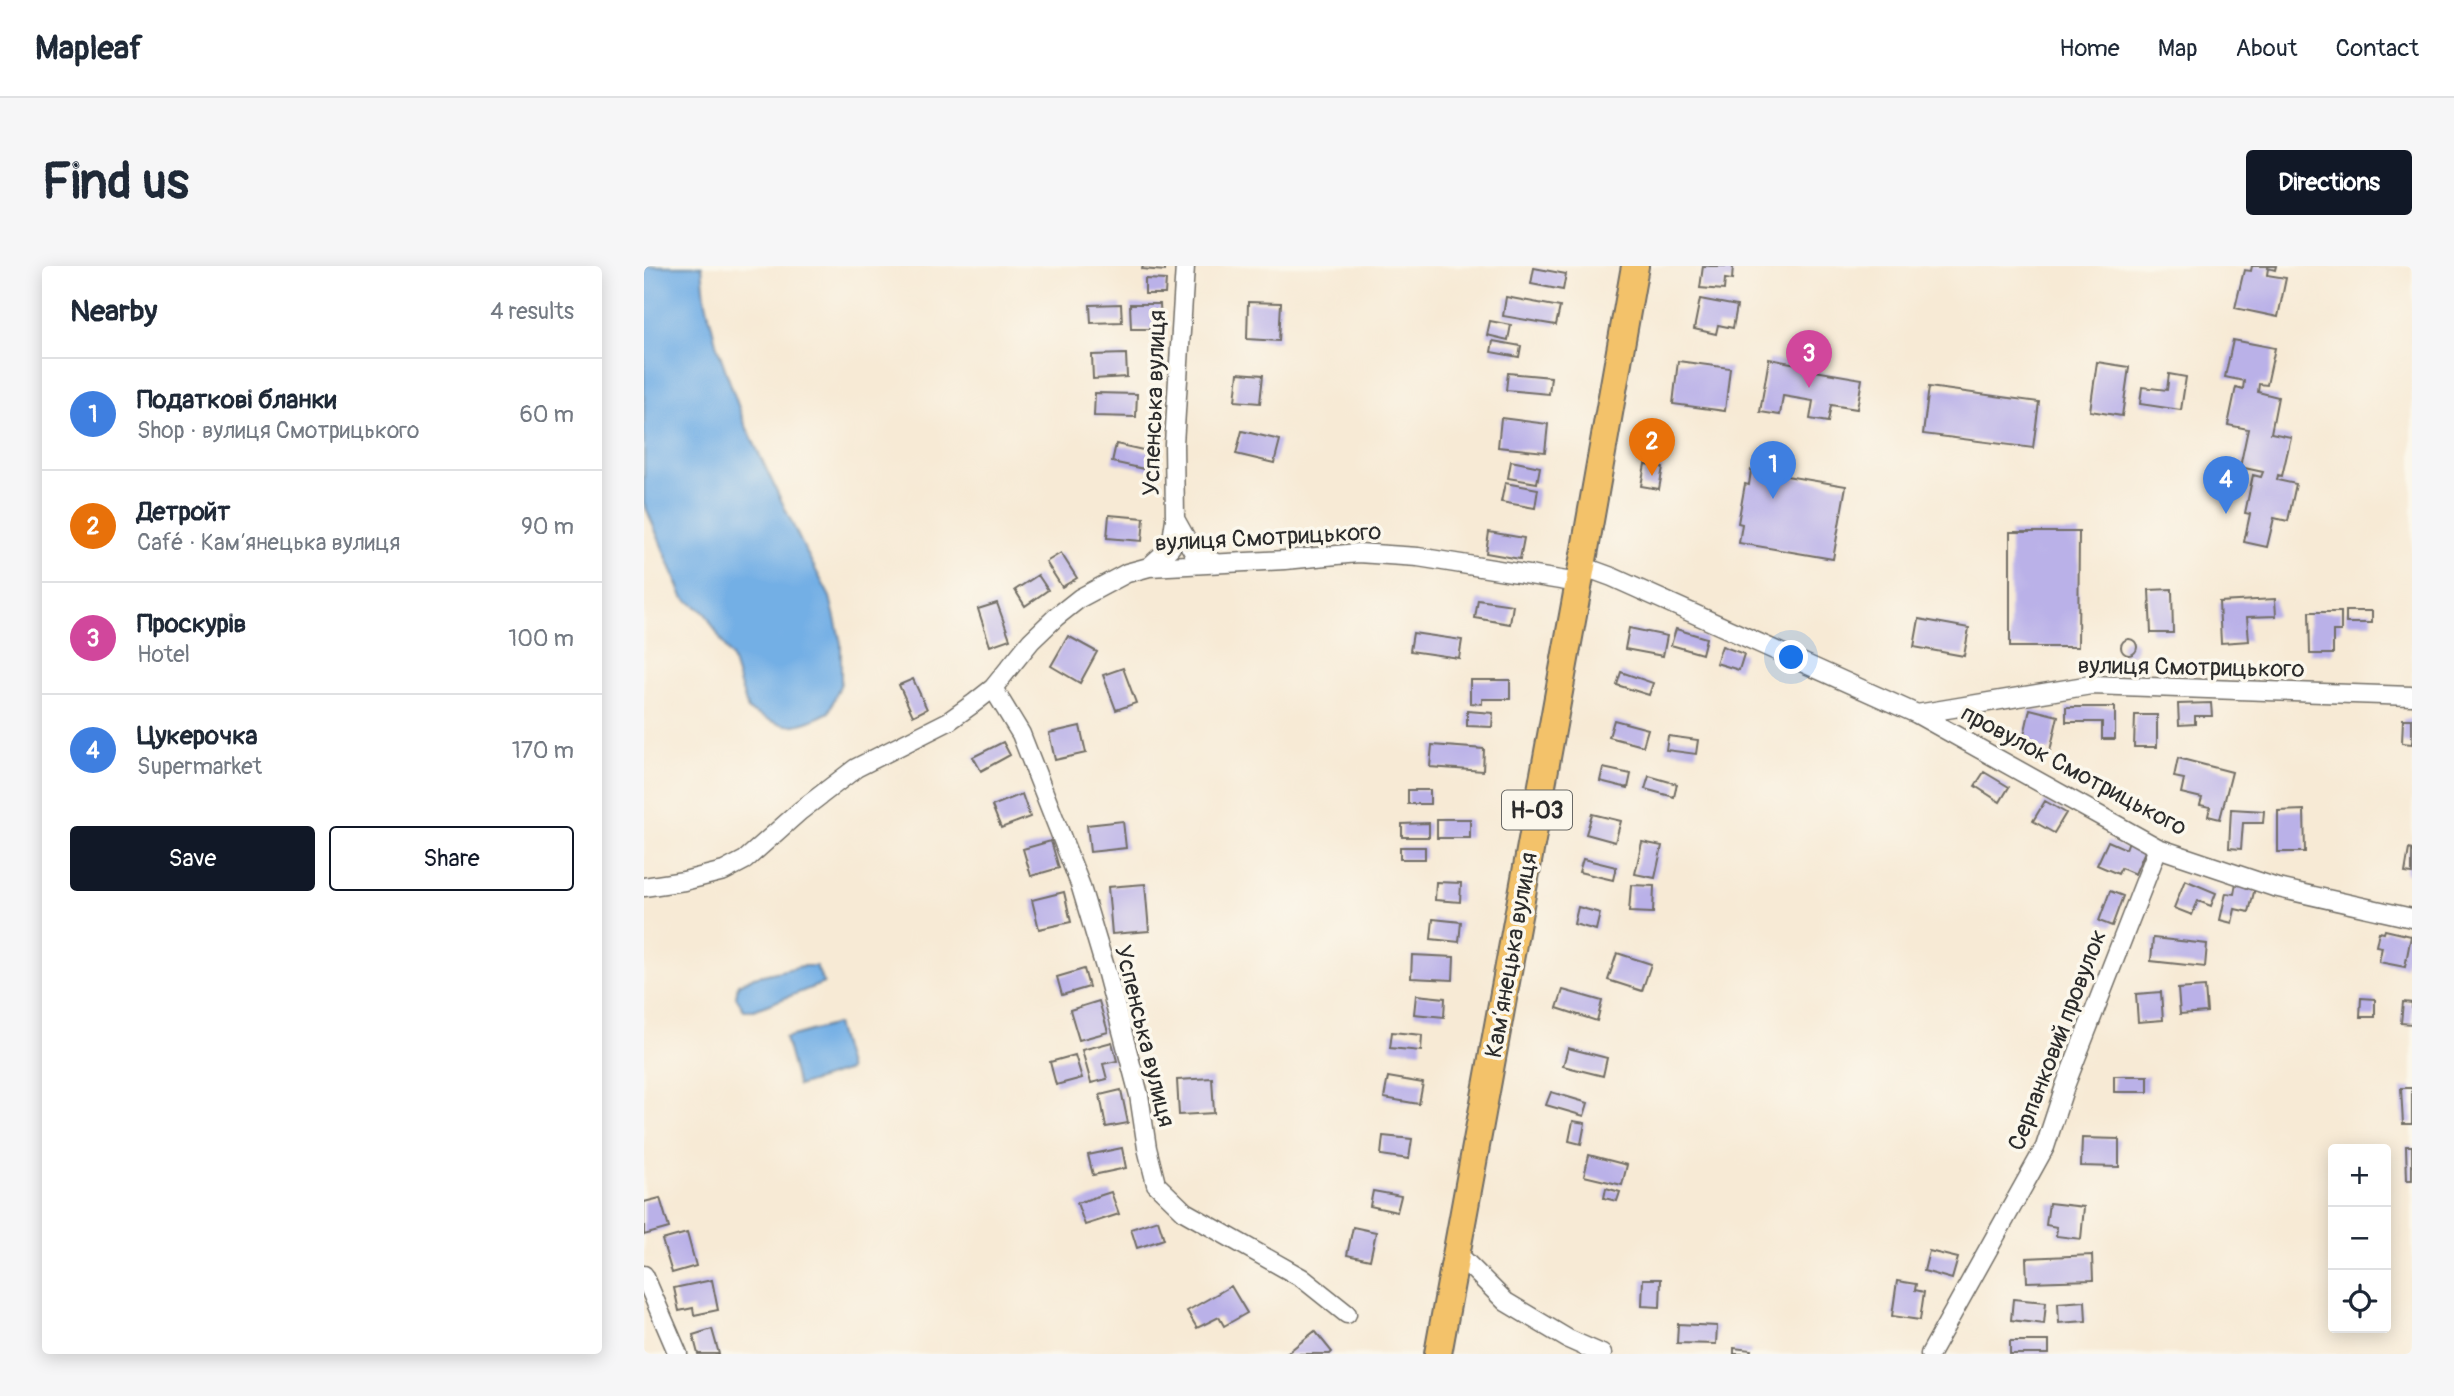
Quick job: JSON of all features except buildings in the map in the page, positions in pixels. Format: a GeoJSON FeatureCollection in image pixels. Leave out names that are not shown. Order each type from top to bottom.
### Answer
{"type":"FeatureCollection","features":[{"type":"Feature","properties":{"kind":"main road","name":"Камʼянецька вулиця"},"geometry":{"type":"LineString","coordinates":[[1438,1354],[1634,266]]}},
{"type":"Feature","properties":{"kind":"street","name":"Успенська вулиця"},"geometry":{"type":"LineString","coordinates":[[1185,266],[1174,444],[1175,519],[1194,553],[1217,563]]}},
{"type":"Feature","properties":{"kind":"street"},"geometry":{"type":"LineString","coordinates":[[1149,567],[1171,547],[1175,519]]}},
{"type":"Feature","properties":{"kind":"street","name":"вулиця Смотрицького"},"geometry":{"type":"LineString","coordinates":[[644,887],[724,871],[745,860],[800,811],[856,768],[949,721],[993,688],[1031,640],[1080,598],[1127,573],[1149,567],[1358,554],[1418,557],[1612,577],[1917,713],[2091,685],[2412,696]]}},
{"type":"Feature","properties":{"kind":"street","name":"Успенська вулиця"},"geometry":{"type":"LineString","coordinates":[[993,688],[1021,734],[1080,884],[1108,974],[1139,1094],[1147,1148],[1156,1184],[1185,1212],[1302,1278],[1347,1314]]}},
{"type":"Feature","properties":{"kind":"street","name":"провулок Смотрицького"},"geometry":{"type":"LineString","coordinates":[[1917,713],[2158,848],[2274,887],[2412,918]]}},
{"type":"Feature","properties":{"kind":"street","name":"Серпанковий провулок"},"geometry":{"type":"LineString","coordinates":[[1930,1354],[2045,1147],[2065,1086],[2158,848]]}},
{"type":"Feature","properties":{"kind":"street"},"geometry":{"type":"LineString","coordinates":[[1457,1253],[1506,1302],[1568,1339],[1602,1354]]}},
{"type":"Feature","properties":{"kind":"street"},"geometry":{"type":"LineString","coordinates":[[644,1275],[678,1354]]}},
{"type":"Feature","properties":{"kind":"water"},"geometry":{"type":"Polygon","coordinates":[[[644,266],[702,266],[705,298],[716,343],[744,422],[830,597],[841,643],[841,683],[829,712],[805,723],[780,724],[748,710],[732,659],[705,613],[683,597],[644,503],[644,266]]]}},
{"type":"Feature","properties":{"kind":"water"},"geometry":{"type":"Polygon","coordinates":[[[802,966],[816,966],[824,983],[754,1010],[744,1010],[736,997],[738,984],[754,977],[802,966]]]}},
{"type":"Feature","properties":{"kind":"water"},"geometry":{"type":"Polygon","coordinates":[[[836,1024],[849,1070],[798,1086],[785,1038],[836,1024]]]}},
{"type":"Feature","properties":{"kind":"place","name":"Проскурів"},"geometry":{"type":"Point","coordinates":[1809,388]}},
{"type":"Feature","properties":{"kind":"place","name":"Детройт"},"geometry":{"type":"Point","coordinates":[1652,476]}},
{"type":"Feature","properties":{"kind":"place","name":"Податкові бланки"},"geometry":{"type":"Point","coordinates":[1773,499]}},
{"type":"Feature","properties":{"kind":"place","name":"Цукерочка"},"geometry":{"type":"Point","coordinates":[2226,514]}}]}
